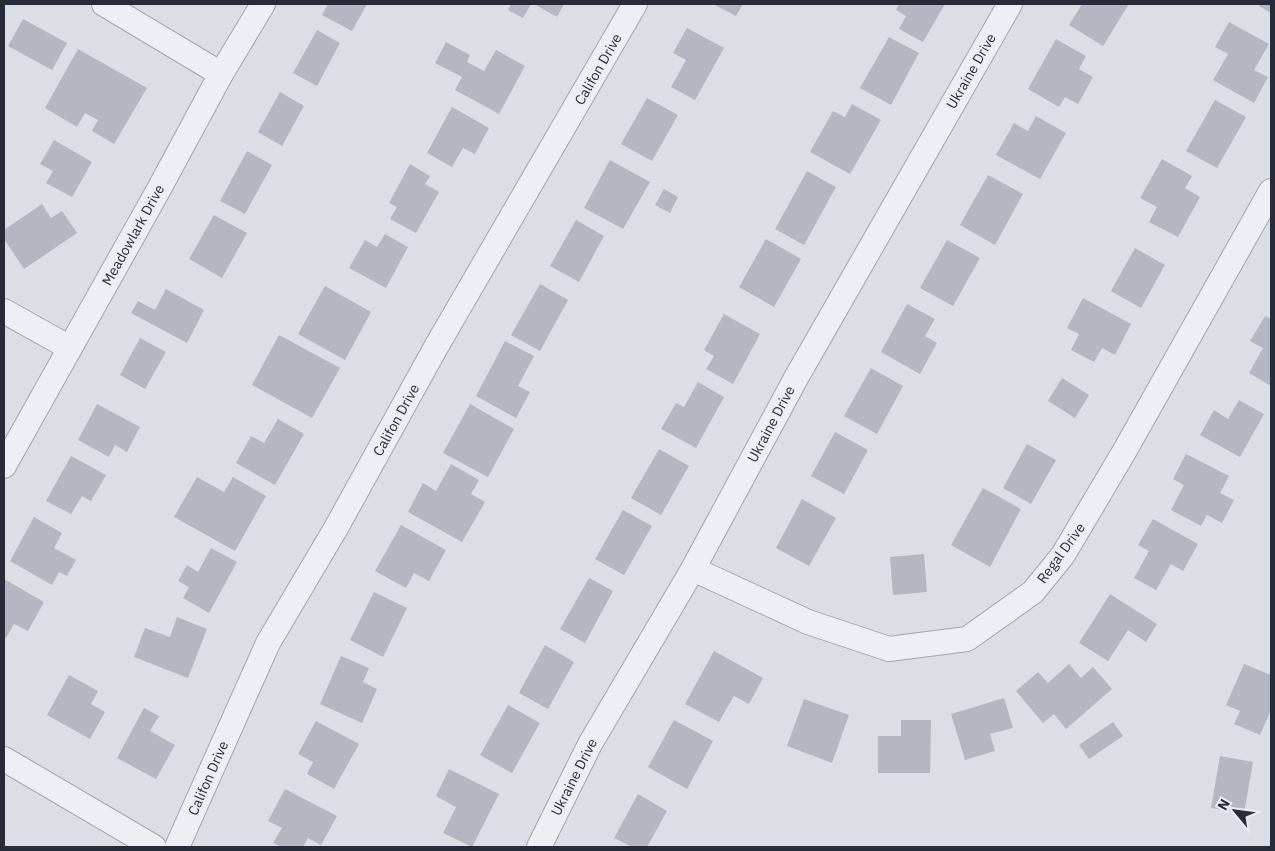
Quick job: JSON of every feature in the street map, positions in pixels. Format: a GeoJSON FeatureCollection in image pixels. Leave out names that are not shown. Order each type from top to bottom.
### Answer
{"type":"FeatureCollection","features":[{"type":"Feature","properties":{"kind":"street"},"geometry":{"type":"LineString","coordinates":[[104,4],[221,74]]}},
{"type":"Feature","properties":{"kind":"street","name":"Meadowlark Drive"},"geometry":{"type":"LineString","coordinates":[[4,466],[221,74],[263,4]]}},
{"type":"Feature","properties":{"kind":"street","name":"Califon Drive"},"geometry":{"type":"LineString","coordinates":[[177,847],[268,643],[336,528],[436,347],[635,4]]}},
{"type":"Feature","properties":{"kind":"street","name":"Ukraine Drive"},"geometry":{"type":"LineString","coordinates":[[540,847],[590,744],[693,569],[796,378],[1010,4]]}},
{"type":"Feature","properties":{"kind":"street","name":"Regal Drive"},"geometry":{"type":"LineString","coordinates":[[693,569],[808,622],[889,650],[967,639],[1033,592],[1063,555],[1124,452],[1271,191]]}},
{"type":"Feature","properties":{"kind":"street"},"geometry":{"type":"LineString","coordinates":[[4,311],[70,348]]}},
{"type":"Feature","properties":{"kind":"street"},"geometry":{"type":"LineString","coordinates":[[4,759],[154,847]]}},
{"type":"Feature","properties":{"kind":"building"},"geometry":{"type":"Polygon","coordinates":[[[328,4],[367,4],[352,31],[322,15],[328,4]]]}},
{"type":"Feature","properties":{"kind":"building"},"geometry":{"type":"Polygon","coordinates":[[[511,4],[531,4],[523,18],[508,10],[511,4]]]}},
{"type":"Feature","properties":{"kind":"building"},"geometry":{"type":"Polygon","coordinates":[[[534,4],[564,4],[557,17],[534,4]]]}},
{"type":"Feature","properties":{"kind":"building"},"geometry":{"type":"Polygon","coordinates":[[[713,4],[743,4],[736,16],[713,4]]]}},
{"type":"Feature","properties":{"kind":"building"},"geometry":{"type":"Polygon","coordinates":[[[899,4],[945,4],[923,42],[899,29],[906,16],[896,10],[899,4]]]}},
{"type":"Feature","properties":{"kind":"building"},"geometry":{"type":"Polygon","coordinates":[[[1082,4],[1129,4],[1103,46],[1069,25],[1082,4]]]}},
{"type":"Feature","properties":{"kind":"building"},"geometry":{"type":"Polygon","coordinates":[[[1260,4],[1271,4],[1271,13],[1259,6],[1260,4]]]}},
{"type":"Feature","properties":{"kind":"building"},"geometry":{"type":"Polygon","coordinates":[[[23,19],[67,43],[52,70],[8,46],[23,19]]]}},
{"type":"Feature","properties":{"kind":"building"},"geometry":{"type":"Polygon","coordinates":[[[1229,22],[1269,44],[1254,70],[1268,77],[1254,103],[1213,80],[1228,54],[1215,47],[1229,22]]]}},
{"type":"Feature","properties":{"kind":"building"},"geometry":{"type":"Polygon","coordinates":[[[687,28],[724,48],[695,100],[671,87],[686,60],[673,53],[687,28]]]}},
{"type":"Feature","properties":{"kind":"building"},"geometry":{"type":"Polygon","coordinates":[[[317,30],[340,43],[317,86],[293,73],[317,30]]]}},
{"type":"Feature","properties":{"kind":"building"},"geometry":{"type":"Polygon","coordinates":[[[889,37],[919,53],[891,105],[860,88],[889,37]]]}},
{"type":"Feature","properties":{"kind":"building"},"geometry":{"type":"Polygon","coordinates":[[[1056,39],[1086,56],[1079,69],[1093,77],[1078,104],[1065,97],[1059,107],[1028,89],[1056,39]]]}},
{"type":"Feature","properties":{"kind":"building"},"geometry":{"type":"Polygon","coordinates":[[[446,42],[470,55],[467,62],[484,71],[496,50],[525,66],[499,114],[455,90],[462,77],[435,63],[446,42]]]}},
{"type":"Feature","properties":{"kind":"building"},"geometry":{"type":"Polygon","coordinates":[[[78,49],[147,88],[114,144],[92,131],[98,120],[85,113],[77,127],[45,108],[78,49]]]}},
{"type":"Feature","properties":{"kind":"building"},"geometry":{"type":"Polygon","coordinates":[[[280,92],[304,106],[282,146],[258,132],[280,92]]]}},
{"type":"Feature","properties":{"kind":"building"},"geometry":{"type":"Polygon","coordinates":[[[647,98],[678,115],[652,161],[621,144],[647,98]]]}},
{"type":"Feature","properties":{"kind":"building"},"geometry":{"type":"Polygon","coordinates":[[[1215,100],[1246,117],[1217,168],[1186,151],[1215,100]]]}},
{"type":"Feature","properties":{"kind":"building"},"geometry":{"type":"Polygon","coordinates":[[[852,104],[881,120],[850,174],[810,152],[833,111],[845,117],[852,104]]]}},
{"type":"Feature","properties":{"kind":"building"},"geometry":{"type":"Polygon","coordinates":[[[452,107],[489,128],[475,154],[463,148],[452,167],[427,153],[452,107]]]}},
{"type":"Feature","properties":{"kind":"building"},"geometry":{"type":"Polygon","coordinates":[[[1036,116],[1066,133],[1040,179],[996,155],[1014,123],[1028,131],[1036,116]]]}},
{"type":"Feature","properties":{"kind":"building"},"geometry":{"type":"Polygon","coordinates":[[[54,140],[92,162],[72,197],[46,183],[53,171],[40,164],[54,140]]]}},
{"type":"Feature","properties":{"kind":"building"},"geometry":{"type":"Polygon","coordinates":[[[247,151],[272,165],[245,214],[220,201],[247,151]]]}},
{"type":"Feature","properties":{"kind":"building"},"geometry":{"type":"Polygon","coordinates":[[[1162,159],[1192,176],[1185,188],[1200,197],[1178,237],[1149,222],[1157,207],[1140,198],[1162,159]]]}},
{"type":"Feature","properties":{"kind":"building"},"geometry":{"type":"Polygon","coordinates":[[[610,160],[650,182],[623,229],[584,208],[610,160]]]}},
{"type":"Feature","properties":{"kind":"building"},"geometry":{"type":"Polygon","coordinates":[[[410,164],[430,176],[425,184],[439,192],[416,233],[390,219],[397,207],[389,203],[410,164]]]}},
{"type":"Feature","properties":{"kind":"building"},"geometry":{"type":"Polygon","coordinates":[[[807,171],[836,187],[804,245],[775,229],[807,171]]]}},
{"type":"Feature","properties":{"kind":"building"},"geometry":{"type":"Polygon","coordinates":[[[988,175],[1023,194],[995,245],[960,225],[988,175]]]}},
{"type":"Feature","properties":{"kind":"building"},"geometry":{"type":"Polygon","coordinates":[[[664,189],[678,197],[670,213],[655,205],[664,189]]]}},
{"type":"Feature","properties":{"kind":"building"},"geometry":{"type":"Polygon","coordinates":[[[42,204],[51,218],[62,211],[77,233],[24,269],[4,239],[4,230],[42,204]]]}},
{"type":"Feature","properties":{"kind":"building"},"geometry":{"type":"Polygon","coordinates":[[[214,215],[247,233],[222,278],[189,259],[214,215]]]}},
{"type":"Feature","properties":{"kind":"building"},"geometry":{"type":"Polygon","coordinates":[[[576,220],[604,236],[579,282],[550,266],[576,220]]]}},
{"type":"Feature","properties":{"kind":"building"},"geometry":{"type":"Polygon","coordinates":[[[385,234],[408,247],[386,288],[349,268],[365,240],[377,247],[385,234]]]}},
{"type":"Feature","properties":{"kind":"building"},"geometry":{"type":"Polygon","coordinates":[[[766,239],[801,259],[774,307],[739,287],[766,239]]]}},
{"type":"Feature","properties":{"kind":"building"},"geometry":{"type":"Polygon","coordinates":[[[947,240],[980,258],[953,306],[920,288],[947,240]]]}},
{"type":"Feature","properties":{"kind":"building"},"geometry":{"type":"Polygon","coordinates":[[[1135,248],[1165,265],[1141,308],[1111,291],[1135,248]]]}},
{"type":"Feature","properties":{"kind":"building"},"geometry":{"type":"Polygon","coordinates":[[[540,284],[568,300],[540,351],[511,335],[540,284]]]}},
{"type":"Feature","properties":{"kind":"building"},"geometry":{"type":"Polygon","coordinates":[[[325,286],[371,312],[345,360],[298,334],[325,286]]]}},
{"type":"Feature","properties":{"kind":"building"},"geometry":{"type":"Polygon","coordinates":[[[166,289],[204,310],[187,343],[131,313],[138,301],[155,310],[166,289]]]}},
{"type":"Feature","properties":{"kind":"building"},"geometry":{"type":"Polygon","coordinates":[[[1083,298],[1131,324],[1115,355],[1102,348],[1094,362],[1071,350],[1079,334],[1067,328],[1083,298]]]}},
{"type":"Feature","properties":{"kind":"building"},"geometry":{"type":"Polygon","coordinates":[[[907,304],[935,319],[925,336],[937,343],[920,374],[881,352],[907,304]]]}},
{"type":"Feature","properties":{"kind":"building"},"geometry":{"type":"Polygon","coordinates":[[[724,314],[760,334],[733,384],[706,369],[714,356],[704,350],[724,314]]]}},
{"type":"Feature","properties":{"kind":"building"},"geometry":{"type":"Polygon","coordinates":[[[1265,316],[1271,319],[1271,386],[1249,373],[1263,348],[1250,341],[1265,316]]]}},
{"type":"Feature","properties":{"kind":"building"},"geometry":{"type":"Polygon","coordinates":[[[279,335],[340,368],[312,418],[252,385],[279,335]]]}},
{"type":"Feature","properties":{"kind":"building"},"geometry":{"type":"Polygon","coordinates":[[[140,338],[166,352],[145,389],[120,375],[140,338]]]}},
{"type":"Feature","properties":{"kind":"building"},"geometry":{"type":"Polygon","coordinates":[[[505,341],[534,356],[518,386],[530,392],[516,418],[476,396],[505,341]]]}},
{"type":"Feature","properties":{"kind":"building"},"geometry":{"type":"Polygon","coordinates":[[[871,368],[903,386],[877,434],[844,416],[871,368]]]}},
{"type":"Feature","properties":{"kind":"building"},"geometry":{"type":"Polygon","coordinates":[[[1062,378],[1089,395],[1075,418],[1048,401],[1062,378]]]}},
{"type":"Feature","properties":{"kind":"building"},"geometry":{"type":"Polygon","coordinates":[[[698,382],[724,397],[696,448],[661,429],[676,403],[684,407],[698,382]]]}},
{"type":"Feature","properties":{"kind":"building"},"geometry":{"type":"Polygon","coordinates":[[[1239,400],[1264,414],[1240,457],[1200,435],[1214,410],[1228,419],[1239,400]]]}},
{"type":"Feature","properties":{"kind":"building"},"geometry":{"type":"Polygon","coordinates":[[[97,404],[140,427],[127,452],[115,445],[109,457],[78,440],[97,404]]]}},
{"type":"Feature","properties":{"kind":"building"},"geometry":{"type":"Polygon","coordinates":[[[470,404],[514,429],[488,477],[443,453],[470,404]]]}},
{"type":"Feature","properties":{"kind":"building"},"geometry":{"type":"Polygon","coordinates":[[[278,419],[304,434],[275,485],[236,463],[251,436],[264,443],[278,419]]]}},
{"type":"Feature","properties":{"kind":"building"},"geometry":{"type":"Polygon","coordinates":[[[835,432],[868,450],[844,494],[811,476],[835,432]]]}},
{"type":"Feature","properties":{"kind":"building"},"geometry":{"type":"Polygon","coordinates":[[[1027,444],[1056,460],[1031,504],[1003,488],[1027,444]]]}},
{"type":"Feature","properties":{"kind":"building"},"geometry":{"type":"Polygon","coordinates":[[[659,449],[689,466],[661,515],[631,498],[659,449]]]}},
{"type":"Feature","properties":{"kind":"building"},"geometry":{"type":"Polygon","coordinates":[[[1186,454],[1229,476],[1220,493],[1234,500],[1222,523],[1207,515],[1201,526],[1171,510],[1184,485],[1173,479],[1186,454]]]}},
{"type":"Feature","properties":{"kind":"building"},"geometry":{"type":"Polygon","coordinates":[[[71,456],[106,475],[91,501],[82,496],[71,514],[46,501],[71,456]]]}},
{"type":"Feature","properties":{"kind":"building"},"geometry":{"type":"Polygon","coordinates":[[[451,464],[479,480],[471,494],[485,502],[462,542],[408,512],[423,483],[436,491],[451,464]]]}},
{"type":"Feature","properties":{"kind":"building"},"geometry":{"type":"Polygon","coordinates":[[[197,477],[224,492],[233,477],[266,496],[235,551],[174,517],[197,477]]]}},
{"type":"Feature","properties":{"kind":"building"},"geometry":{"type":"Polygon","coordinates":[[[983,488],[1021,509],[990,567],[951,545],[983,488]]]}},
{"type":"Feature","properties":{"kind":"building"},"geometry":{"type":"Polygon","coordinates":[[[802,499],[836,518],[809,566],[776,548],[802,499]]]}},
{"type":"Feature","properties":{"kind":"building"},"geometry":{"type":"Polygon","coordinates":[[[623,510],[652,526],[624,575],[595,559],[623,510]]]}},
{"type":"Feature","properties":{"kind":"building"},"geometry":{"type":"Polygon","coordinates":[[[34,517],[62,533],[54,548],[76,560],[67,576],[59,572],[52,585],[10,561],[34,517]]]}},
{"type":"Feature","properties":{"kind":"building"},"geometry":{"type":"Polygon","coordinates":[[[1153,519],[1198,544],[1183,571],[1171,564],[1156,590],[1134,578],[1149,551],[1138,545],[1153,519]]]}},
{"type":"Feature","properties":{"kind":"building"},"geometry":{"type":"Polygon","coordinates":[[[401,525],[446,550],[429,581],[414,573],[406,588],[375,571],[401,525]]]}},
{"type":"Feature","properties":{"kind":"building"},"geometry":{"type":"Polygon","coordinates":[[[211,548],[237,562],[209,613],[183,598],[189,587],[178,581],[187,565],[198,572],[211,548]]]}},
{"type":"Feature","properties":{"kind":"building"},"geometry":{"type":"Polygon","coordinates":[[[924,554],[927,592],[893,595],[890,557],[924,554]]]}},
{"type":"Feature","properties":{"kind":"building"},"geometry":{"type":"Polygon","coordinates":[[[589,578],[613,591],[585,643],[560,629],[589,578]]]}},
{"type":"Feature","properties":{"kind":"building"},"geometry":{"type":"Polygon","coordinates":[[[4,579],[44,602],[28,631],[14,624],[6,638],[4,637],[4,579]]]}},
{"type":"Feature","properties":{"kind":"building"},"geometry":{"type":"Polygon","coordinates":[[[374,592],[407,608],[383,657],[350,640],[374,592]]]}},
{"type":"Feature","properties":{"kind":"building"},"geometry":{"type":"Polygon","coordinates":[[[1110,594],[1157,624],[1146,642],[1128,630],[1108,661],[1079,643],[1110,594]]]}},
{"type":"Feature","properties":{"kind":"building"},"geometry":{"type":"Polygon","coordinates":[[[177,617],[207,629],[188,678],[134,657],[145,628],[170,637],[177,617]]]}},
{"type":"Feature","properties":{"kind":"building"},"geometry":{"type":"Polygon","coordinates":[[[545,645],[574,662],[548,709],[519,693],[545,645]]]}},
{"type":"Feature","properties":{"kind":"building"},"geometry":{"type":"Polygon","coordinates":[[[714,651],[763,678],[749,704],[734,696],[719,722],[685,704],[714,651]]]}},
{"type":"Feature","properties":{"kind":"building"},"geometry":{"type":"Polygon","coordinates":[[[341,656],[369,668],[363,682],[377,689],[362,723],[320,704],[341,656]]]}},
{"type":"Feature","properties":{"kind":"building"},"geometry":{"type":"Polygon","coordinates":[[[1069,664],[1081,678],[1093,667],[1112,689],[1066,729],[1054,714],[1043,723],[1016,691],[1038,672],[1048,683],[1069,664]]]}},
{"type":"Feature","properties":{"kind":"building"},"geometry":{"type":"Polygon","coordinates":[[[1244,664],[1271,675],[1271,710],[1260,735],[1234,724],[1240,711],[1226,705],[1244,664]]]}},
{"type":"Feature","properties":{"kind":"building"},"geometry":{"type":"Polygon","coordinates":[[[69,675],[98,691],[91,704],[105,712],[90,739],[47,715],[69,675]]]}},
{"type":"Feature","properties":{"kind":"building"},"geometry":{"type":"Polygon","coordinates":[[[1004,698],[1013,728],[990,734],[995,751],[965,760],[951,714],[1004,698]]]}},
{"type":"Feature","properties":{"kind":"building"},"geometry":{"type":"Polygon","coordinates":[[[804,699],[849,715],[832,763],[787,746],[804,699]]]}},
{"type":"Feature","properties":{"kind":"building"},"geometry":{"type":"Polygon","coordinates":[[[508,705],[540,723],[512,773],[480,755],[508,705]]]}},
{"type":"Feature","properties":{"kind":"building"},"geometry":{"type":"Polygon","coordinates":[[[144,708],[159,716],[150,731],[175,745],[156,779],[117,758],[144,708]]]}},
{"type":"Feature","properties":{"kind":"building"},"geometry":{"type":"Polygon","coordinates":[[[674,720],[713,741],[687,789],[648,767],[674,720]]]}},
{"type":"Feature","properties":{"kind":"building"},"geometry":{"type":"Polygon","coordinates":[[[901,720],[931,720],[930,773],[878,773],[878,736],[901,736],[901,720]]]}},
{"type":"Feature","properties":{"kind":"building"},"geometry":{"type":"Polygon","coordinates":[[[316,721],[359,744],[334,789],[307,774],[313,762],[298,754],[316,721]]]}},
{"type":"Feature","properties":{"kind":"building"},"geometry":{"type":"Polygon","coordinates":[[[1113,722],[1123,736],[1089,759],[1079,745],[1113,722]]]}},
{"type":"Feature","properties":{"kind":"building"},"geometry":{"type":"Polygon","coordinates":[[[1220,756],[1253,762],[1244,813],[1211,808],[1220,756]]]}},
{"type":"Feature","properties":{"kind":"building"},"geometry":{"type":"Polygon","coordinates":[[[449,769],[499,794],[472,847],[443,833],[456,807],[436,796],[449,769]]]}},
{"type":"Feature","properties":{"kind":"building"},"geometry":{"type":"Polygon","coordinates":[[[285,789],[337,816],[321,845],[308,838],[303,847],[282,847],[273,843],[282,828],[268,821],[285,789]]]}},
{"type":"Feature","properties":{"kind":"building"},"geometry":{"type":"Polygon","coordinates":[[[638,794],[667,811],[647,847],[632,847],[614,838],[638,794]]]}}]}
